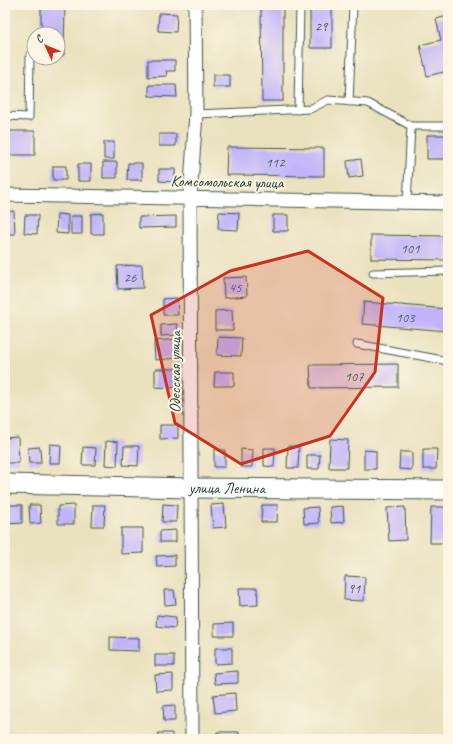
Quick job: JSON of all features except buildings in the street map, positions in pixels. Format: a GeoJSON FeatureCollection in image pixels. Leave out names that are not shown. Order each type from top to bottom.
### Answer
{"type":"FeatureCollection","features":[{"type":"Feature","properties":{"kind":"street","name":"Одесская улица"},"geometry":{"type":"LineString","coordinates":[[192,739],[190,198],[196,114],[195,5]]}},
{"type":"Feature","properties":{"kind":"street","name":"Комсомольская улица"},"geometry":{"type":"LineString","coordinates":[[5,195],[407,204],[448,203]]}},
{"type":"Feature","properties":{"kind":"street","name":"улица Ленина"},"geometry":{"type":"LineString","coordinates":[[5,484],[192,488],[448,490]]}},
{"type":"Feature","properties":{"kind":"lane"},"geometry":{"type":"LineString","coordinates":[[298,110],[300,5]]}},
{"type":"Feature","properties":{"kind":"lane"},"geometry":{"type":"LineString","coordinates":[[349,102],[353,5]]}},
{"type":"Feature","properties":{"kind":"lane"},"geometry":{"type":"LineString","coordinates":[[5,116],[29,117],[30,66]]}},
{"type":"Feature","properties":{"kind":"lane"},"geometry":{"type":"LineString","coordinates":[[196,114],[310,109],[328,100],[368,103],[411,126],[448,126]]}},
{"type":"Feature","properties":{"kind":"lane"},"geometry":{"type":"LineString","coordinates":[[407,204],[411,126]]}},
{"type":"Feature","properties":{"kind":"lane"},"geometry":{"type":"LineString","coordinates":[[373,273],[448,271]]}},
{"type":"Feature","properties":{"kind":"lane"},"geometry":{"type":"LineString","coordinates":[[357,344],[448,361]]}},
{"type":"Feature","properties":{"kind":"highlighted area"},"geometry":{"type":"Polygon","coordinates":[[[308,251],[383,298],[375,372],[330,436],[241,464],[175,423],[151,315],[230,271],[308,251]]]}}]}
